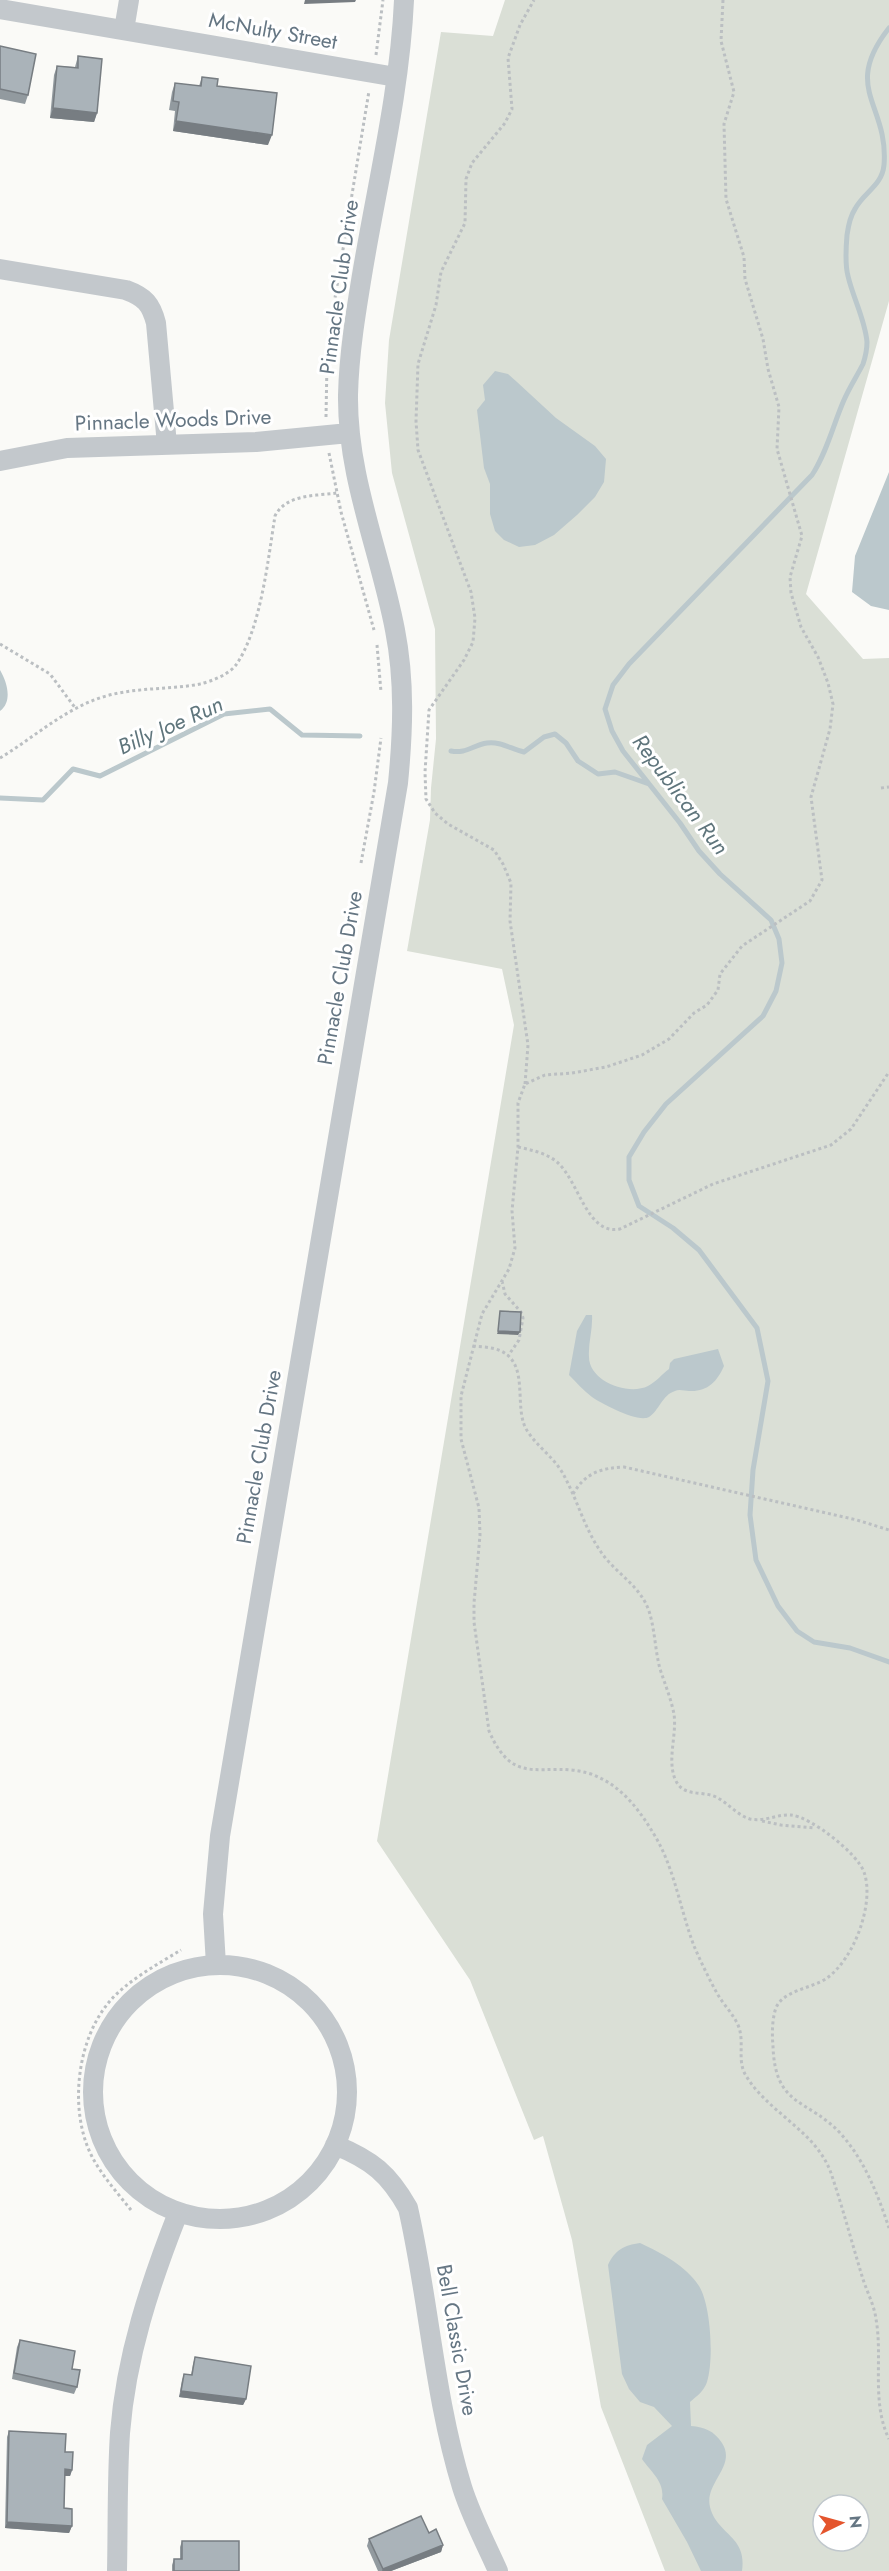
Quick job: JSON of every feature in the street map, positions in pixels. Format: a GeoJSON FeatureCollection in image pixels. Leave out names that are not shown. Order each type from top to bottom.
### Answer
{"type":"FeatureCollection","features":[{"type":"Feature","properties":{"kind":"street"},"geometry":{"type":"LineString","coordinates":[[124,30],[129,0]]}},
{"type":"Feature","properties":{"kind":"street","name":"Pinnacle Club Drive"},"geometry":{"type":"LineString","coordinates":[[216,1965],[213,1914],[220,1836],[396,794],[402,745],[403,708],[395,631],[362,508],[349,433],[348,385],[354,322],[396,77],[404,0]]}},
{"type":"Feature","properties":{"kind":"street","name":"McNulty Street"},"geometry":{"type":"LineString","coordinates":[[0,9],[396,77]]}},
{"type":"Feature","properties":{"kind":"street"},"geometry":{"type":"LineString","coordinates":[[0,269],[126,290],[142,296],[152,307],[156,323],[167,445]]}},
{"type":"Feature","properties":{"kind":"street","name":"Pinnacle Woods Drive"},"geometry":{"type":"LineString","coordinates":[[0,460],[67,448],[256,442],[349,433]]}},
{"type":"Feature","properties":{"kind":"street"},"geometry":{"type":"LineString","coordinates":[[216,1965],[237,1966],[275,1978],[308,2001],[322,2017],[333,2035],[341,2056],[346,2080],[345,2112],[336,2145],[310,2182],[290,2199],[269,2210],[226,2220],[201,2218],[178,2212],[141,2192],[113,2161],[102,2139],[93,2091],[97,2063],[105,2039],[116,2020],[144,1991],[181,1971],[216,1965]]}},
{"type":"Feature","properties":{"kind":"street","name":"Bell Classic Drive"},"geometry":{"type":"LineString","coordinates":[[336,2145],[358,2154],[378,2168],[394,2184],[408,2208],[442,2406],[453,2452],[463,2489],[498,2571]]}},
{"type":"Feature","properties":{"kind":"street"},"geometry":{"type":"LineString","coordinates":[[117,2571],[120,2433],[128,2379],[139,2324],[157,2266],[178,2212]]}},
{"type":"Feature","properties":{"kind":"path"},"geometry":{"type":"LineString","coordinates":[[534,0],[520,25],[508,58],[512,109],[505,123],[472,163],[466,179],[465,223],[441,272],[436,305],[418,364],[416,421],[418,450],[471,592],[475,618],[472,642],[464,660],[429,710],[425,772],[426,799],[435,813],[448,824],[494,850],[511,883],[510,921],[528,1045],[525,1084],[518,1103],[518,1147],[512,1211],[515,1248],[513,1260],[482,1314],[460,1396],[462,1439],[479,1508],[480,1534],[474,1612],[489,1731],[495,1746],[514,1765],[534,1770],[576,1770],[591,1774],[614,1786],[627,1796],[654,1835],[673,1877],[695,1949],[718,1995],[737,2025],[741,2044],[741,2065],[759,2093],[814,2145],[831,2172],[862,2278],[876,2316],[881,2410],[883,2426],[889,2439]]}},
{"type":"Feature","properties":{"kind":"path"},"geometry":{"type":"LineString","coordinates":[[525,1084],[545,1075],[572,1073],[624,1061],[642,1055],[669,1039],[694,1013],[707,1005],[718,990],[720,974],[748,940],[810,901],[822,880],[811,797],[830,729],[832,704],[828,683],[818,657],[801,627],[791,593],[790,577],[802,536],[777,449],[779,407],[768,369],[763,339],[745,279],[744,257],[726,199],[724,124],[734,92],[721,41],[723,0]]}},
{"type":"Feature","properties":{"kind":"path"},"geometry":{"type":"LineString","coordinates":[[0,758],[55,719],[104,696],[136,690],[200,684],[220,677],[235,667],[250,638],[264,581],[275,516],[280,507],[288,500],[337,493]]}},
{"type":"Feature","properties":{"kind":"path"},"geometry":{"type":"LineString","coordinates":[[0,644],[50,674],[76,710]]}},
{"type":"Feature","properties":{"kind":"path"},"geometry":{"type":"LineString","coordinates":[[881,788],[889,787]]}},
{"type":"Feature","properties":{"kind":"path"},"geometry":{"type":"LineString","coordinates":[[518,1147],[549,1156],[564,1169],[593,1220],[600,1227],[614,1231],[710,1185],[815,1151],[840,1139],[861,1116],[889,1072]]}},
{"type":"Feature","properties":{"kind":"path"},"geometry":{"type":"LineString","coordinates":[[502,1281],[506,1294],[521,1312],[523,1318],[519,1340],[508,1356]]}},
{"type":"Feature","properties":{"kind":"path"},"geometry":{"type":"LineString","coordinates":[[472,1346],[497,1350],[508,1356],[518,1375],[523,1424],[533,1439],[559,1466],[602,1554],[639,1592],[648,1607],[660,1666],[674,1714],[673,1771],[679,1786],[685,1791],[714,1796],[748,1818],[770,1824],[816,1828]]}},
{"type":"Feature","properties":{"kind":"path"},"geometry":{"type":"LineString","coordinates":[[573,1494],[584,1479],[604,1468],[636,1468],[784,1505],[857,1520],[889,1530]]}},
{"type":"Feature","properties":{"kind":"path"},"geometry":{"type":"LineString","coordinates":[[760,1820],[788,1815],[796,1816],[832,1837],[857,1860],[865,1874],[867,1903],[859,1931],[837,1969],[816,1985],[784,1997],[776,2005],[772,2032],[774,2068],[780,2085],[787,2094],[839,2132],[855,2152],[876,2192],[889,2228]]}},
{"type":"Feature","properties":{"kind":"path"},"geometry":{"type":"LineString","coordinates":[[131,2211],[94,2161],[84,2137],[78,2106],[80,2070],[90,2035],[110,2001],[147,1971],[181,1950]]}},
{"type":"Feature","properties":{"kind":"shaded area"},"geometry":{"type":"Polygon","coordinates":[[[505,0],[889,0],[889,301],[806,594],[863,659],[889,658],[889,2571],[665,2571],[601,2407],[572,2240],[543,2136],[534,2140],[470,1980],[377,1841],[514,1025],[502,969],[407,951],[430,820],[436,739],[435,629],[392,473],[385,403],[389,340],[441,32],[493,36],[505,0]]]}},
{"type":"Feature","properties":{"kind":"shaded area"},"geometry":{"type":"Polygon","coordinates":[[[495,371],[508,374],[556,418],[595,446],[606,459],[604,482],[595,497],[554,535],[535,545],[519,547],[504,540],[495,531],[490,514],[490,484],[484,468],[477,410],[485,400],[483,385],[495,371]]]}},
{"type":"Feature","properties":{"kind":"shaded area"},"geometry":{"type":"Polygon","coordinates":[[[889,472],[889,610],[871,606],[852,592],[855,556],[889,472]]]}},
{"type":"Feature","properties":{"kind":"shaded area"},"geometry":{"type":"Polygon","coordinates":[[[0,670],[7,686],[8,697],[0,711],[0,670]]]}},
{"type":"Feature","properties":{"kind":"shaded area"},"geometry":{"type":"Polygon","coordinates":[[[586,1315],[592,1315],[589,1352],[591,1366],[602,1379],[621,1388],[640,1389],[648,1386],[669,1369],[674,1359],[718,1349],[724,1366],[715,1381],[706,1388],[695,1391],[678,1390],[671,1393],[649,1417],[629,1415],[592,1397],[569,1375],[577,1331],[586,1315]]]}},
{"type":"Feature","properties":{"kind":"shaded area"},"geometry":{"type":"Polygon","coordinates":[[[640,2243],[680,2266],[694,2279],[703,2295],[709,2319],[709,2372],[706,2385],[690,2402],[691,2426],[712,2433],[719,2439],[726,2451],[723,2467],[711,2490],[710,2507],[719,2524],[736,2542],[740,2550],[742,2571],[701,2571],[662,2499],[659,2482],[642,2459],[647,2445],[672,2426],[654,2407],[640,2402],[629,2389],[622,2374],[608,2265],[621,2249],[640,2243]]]}},
{"type":"Feature","properties":{"kind":"building"},"geometry":{"type":"Polygon","coordinates":[[[0,46],[36,54],[28,95],[0,89],[0,46]]]}},
{"type":"Feature","properties":{"kind":"building"},"geometry":{"type":"Polygon","coordinates":[[[78,56],[102,59],[97,113],[53,108],[57,66],[78,68],[78,56]]]}},
{"type":"Feature","properties":{"kind":"building"},"geometry":{"type":"Polygon","coordinates":[[[202,77],[218,79],[217,86],[277,93],[272,135],[176,121],[179,102],[173,101],[175,83],[201,86],[202,77]]]}},
{"type":"Feature","properties":{"kind":"building"},"geometry":{"type":"Polygon","coordinates":[[[500,1311],[521,1312],[520,1332],[498,1331],[500,1311]]]}},
{"type":"Feature","properties":{"kind":"building"},"geometry":{"type":"Polygon","coordinates":[[[20,2340],[75,2351],[72,2369],[80,2370],[77,2387],[14,2373],[20,2340]]]}},
{"type":"Feature","properties":{"kind":"building"},"geometry":{"type":"Polygon","coordinates":[[[195,2357],[251,2366],[246,2399],[181,2391],[184,2374],[192,2375],[195,2357]]]}},
{"type":"Feature","properties":{"kind":"building"},"geometry":{"type":"Polygon","coordinates":[[[9,2431],[66,2434],[65,2452],[73,2452],[72,2470],[65,2469],[64,2508],[72,2509],[72,2526],[7,2522],[9,2431]]]}},
{"type":"Feature","properties":{"kind":"building"},"geometry":{"type":"Polygon","coordinates":[[[421,2516],[429,2533],[436,2529],[443,2545],[383,2569],[369,2539],[421,2516]]]}},
{"type":"Feature","properties":{"kind":"building"},"geometry":{"type":"Polygon","coordinates":[[[182,2541],[239,2541],[239,2571],[174,2571],[174,2559],[182,2559],[182,2541]]]}},
{"type":"Feature","properties":{"kind":"waterway","name":"Republican Run"},"geometry":{"type":"LineString","coordinates":[[889,28],[875,49],[869,67],[868,82],[884,144],[883,172],[876,184],[859,203],[847,235],[847,272],[867,342],[863,364],[840,409],[826,448],[812,475],[629,664],[613,685],[605,709],[612,731],[623,751],[680,823],[699,851],[720,874],[771,920],[779,939],[782,963],[776,991],[763,1016],[666,1104],[644,1132],[629,1157],[629,1180],[639,1206],[673,1228],[699,1250],[757,1328],[768,1381],[753,1470],[750,1515],[756,1560],[778,1606],[797,1631],[814,1642],[850,1648],[889,1662]]}},
{"type":"Feature","properties":{"kind":"waterway","name":"Billy Joe Run"},"geometry":{"type":"LineString","coordinates":[[0,798],[43,800],[73,769],[100,776],[224,714],[270,709],[302,735],[360,736]]}},
{"type":"Feature","properties":{"kind":"waterway","name":"Billy Joe Run"},"geometry":{"type":"LineString","coordinates":[[451,751],[461,751],[492,743],[524,752],[544,737],[555,734],[566,743],[578,761],[598,774],[615,772],[649,784]]}}]}
